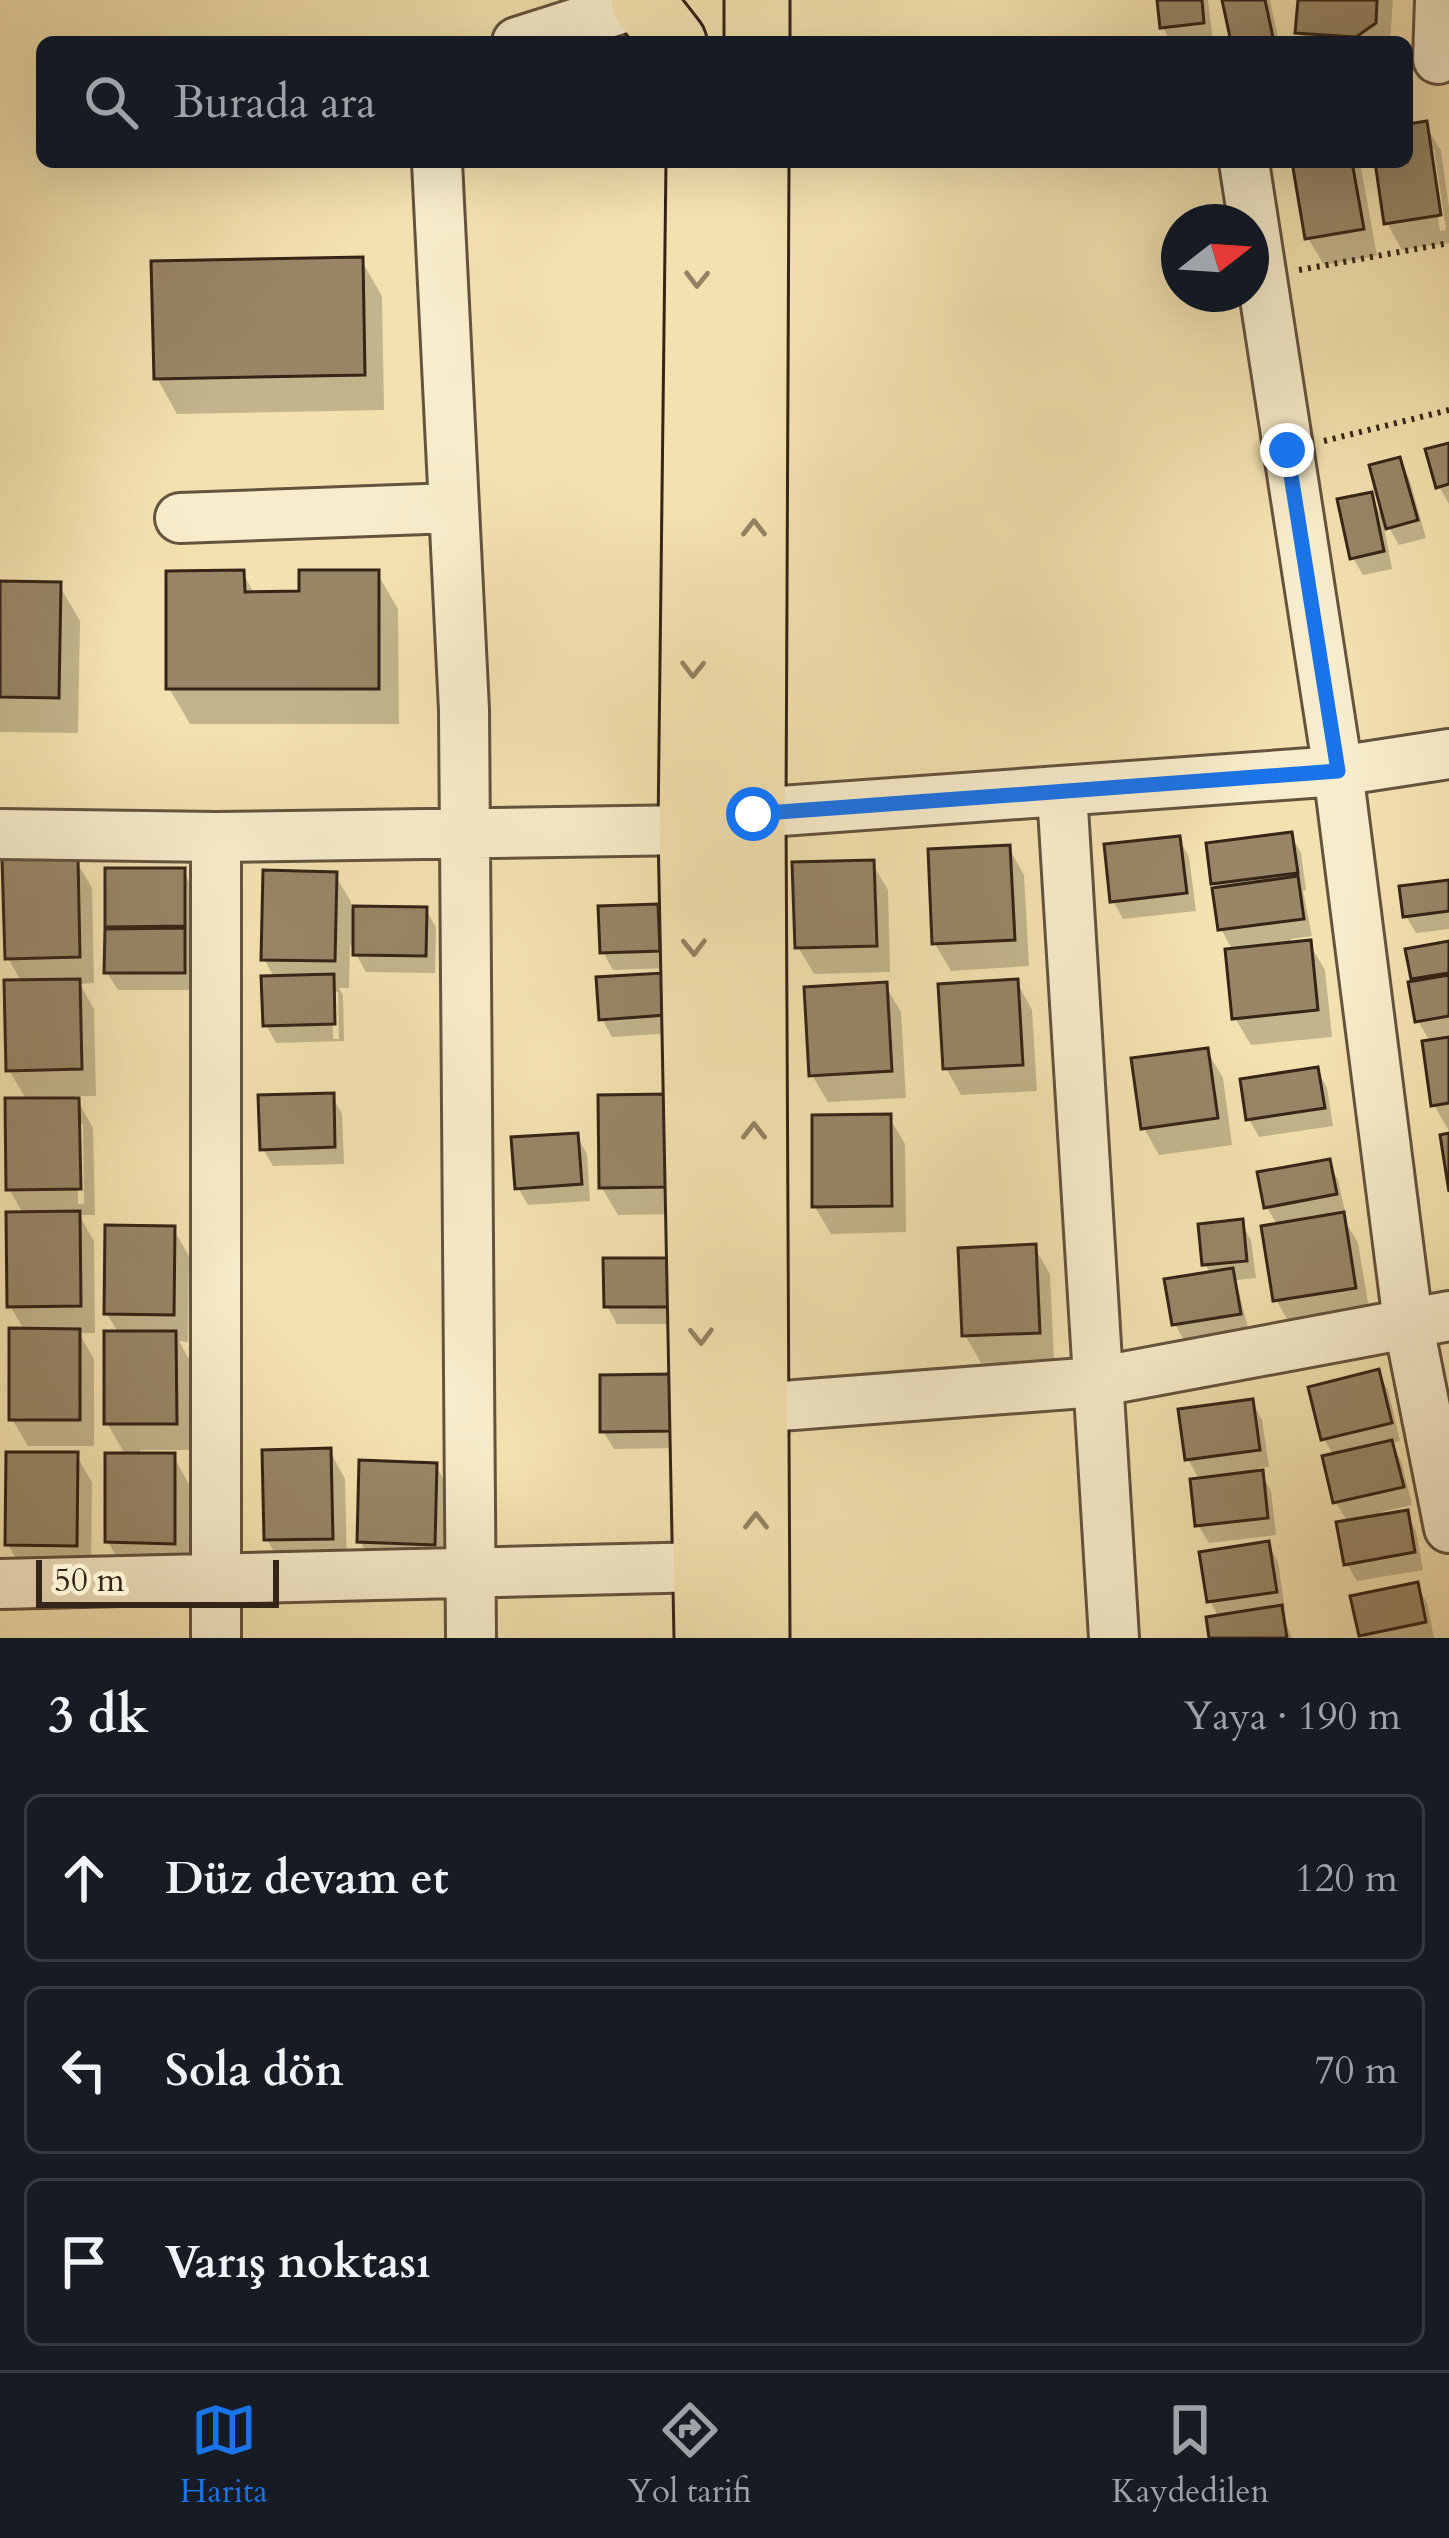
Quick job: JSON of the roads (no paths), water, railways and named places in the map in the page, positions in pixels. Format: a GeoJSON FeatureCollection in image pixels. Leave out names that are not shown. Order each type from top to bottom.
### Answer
{"type":"FeatureCollection","features":[{"type":"Feature","properties":{"kind":"main road"},"geometry":{"type":"LineString","coordinates":[[699,168],[691,830],[706,1638]]}},
{"type":"Feature","properties":{"kind":"main road"},"geometry":{"type":"LineString","coordinates":[[756,168],[757,1638]]}},
{"type":"Feature","properties":{"kind":"street"},"geometry":{"type":"LineString","coordinates":[[1431,60],[1440,0]]}},
{"type":"Feature","properties":{"kind":"street"},"geometry":{"type":"LineString","coordinates":[[558,36],[654,22]]}},
{"type":"Feature","properties":{"kind":"street"},"geometry":{"type":"LineString","coordinates":[[437,168],[464,710],[471,1638]]}},
{"type":"Feature","properties":{"kind":"street"},"geometry":{"type":"LineString","coordinates":[[1245,168],[1429,1318],[1449,1528]]}},
{"type":"Feature","properties":{"kind":"street"},"geometry":{"type":"LineString","coordinates":[[180,518],[453,508]]}},
{"type":"Feature","properties":{"kind":"street"},"geometry":{"type":"LineString","coordinates":[[0,834],[216,837],[691,830],[753,814],[1338,771],[1449,754]]}},
{"type":"Feature","properties":{"kind":"street"},"geometry":{"type":"LineString","coordinates":[[1062,792],[1114,1638]]}},
{"type":"Feature","properties":{"kind":"street"},"geometry":{"type":"LineString","coordinates":[[216,837],[216,1638]]}},
{"type":"Feature","properties":{"kind":"street"},"geometry":{"type":"LineString","coordinates":[[755,1408],[1096,1382],[1429,1318]]}},
{"type":"Feature","properties":{"kind":"street"},"geometry":{"type":"LineString","coordinates":[[0,1583],[705,1567]]}}]}
